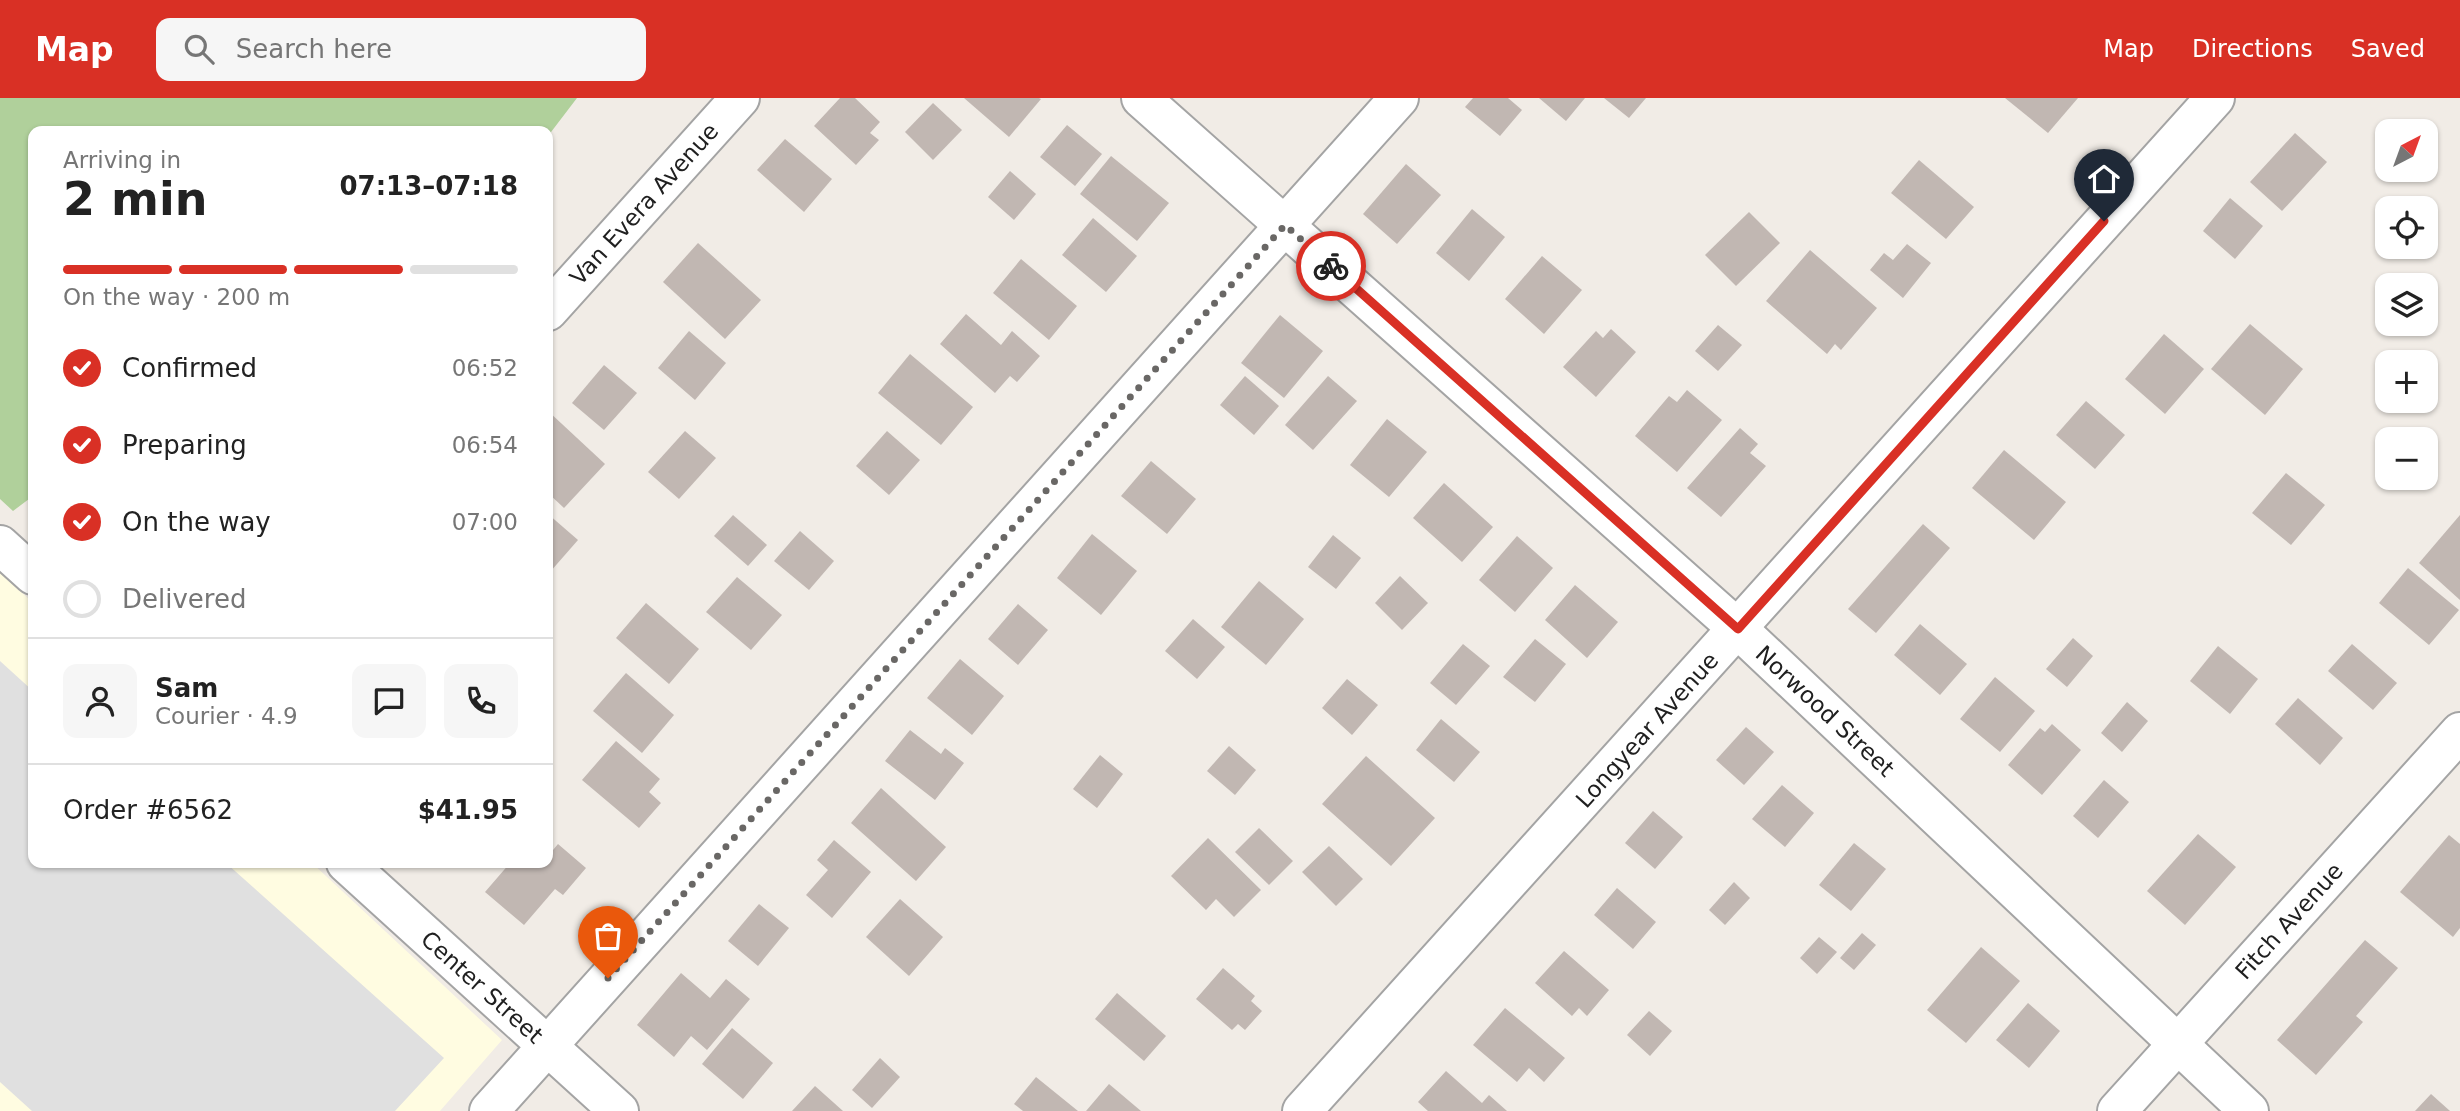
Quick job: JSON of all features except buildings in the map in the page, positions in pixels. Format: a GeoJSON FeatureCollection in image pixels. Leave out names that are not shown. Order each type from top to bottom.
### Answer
{"type":"FeatureCollection","features":[{"type":"Feature","properties":{"kind":"street","name":"Van Evera Avenue"},"geometry":{"type":"LineString","coordinates":[[553,305],[740,98]]}},
{"type":"Feature","properties":{"kind":"street","name":"Norwood Street"},"geometry":{"type":"LineString","coordinates":[[1141,98],[1738,629],[2249,1111]]}},
{"type":"Feature","properties":{"kind":"street"},"geometry":{"type":"LineString","coordinates":[[489,1111],[1399,98]]}},
{"type":"Feature","properties":{"kind":"street","name":"Longyear Avenue"},"geometry":{"type":"LineString","coordinates":[[1302,1111],[2215,98]]}},
{"type":"Feature","properties":{"kind":"street"},"geometry":{"type":"LineString","coordinates":[[0,544],[28,570]]}},
{"type":"Feature","properties":{"kind":"street","name":"Fitch Avenue"},"geometry":{"type":"LineString","coordinates":[[2117,1111],[2460,732]]}},
{"type":"Feature","properties":{"kind":"street","name":"Center Street"},"geometry":{"type":"LineString","coordinates":[[351,868],[619,1111]]}},
{"type":"Feature","properties":{"kind":"shaded area"},"geometry":{"type":"Polygon","coordinates":[[[0,572],[28,598],[28,868],[317,868],[502,1040],[440,1111],[0,1111],[0,572]]]}},
{"type":"Feature","properties":{"kind":"shaded area"},"geometry":{"type":"Polygon","coordinates":[[[0,661],[28,686],[28,868],[232,868],[444,1058],[395,1111],[32,1111],[0,1082],[0,661]]]}},
{"type":"Feature","properties":{"kind":"green space"},"geometry":{"type":"Polygon","coordinates":[[[0,98],[577,98],[553,129],[553,126],[28,126],[28,500],[13,511],[0,499],[0,98]]]}},
{"type":"Feature","properties":{"kind":"way so far"},"geometry":{"type":"LineString","coordinates":[[608,978],[1285,225],[1331,266]]}},
{"type":"Feature","properties":{"kind":"route"},"geometry":{"type":"LineString","coordinates":[[1331,266],[1738,629],[2104,221]]}}]}
